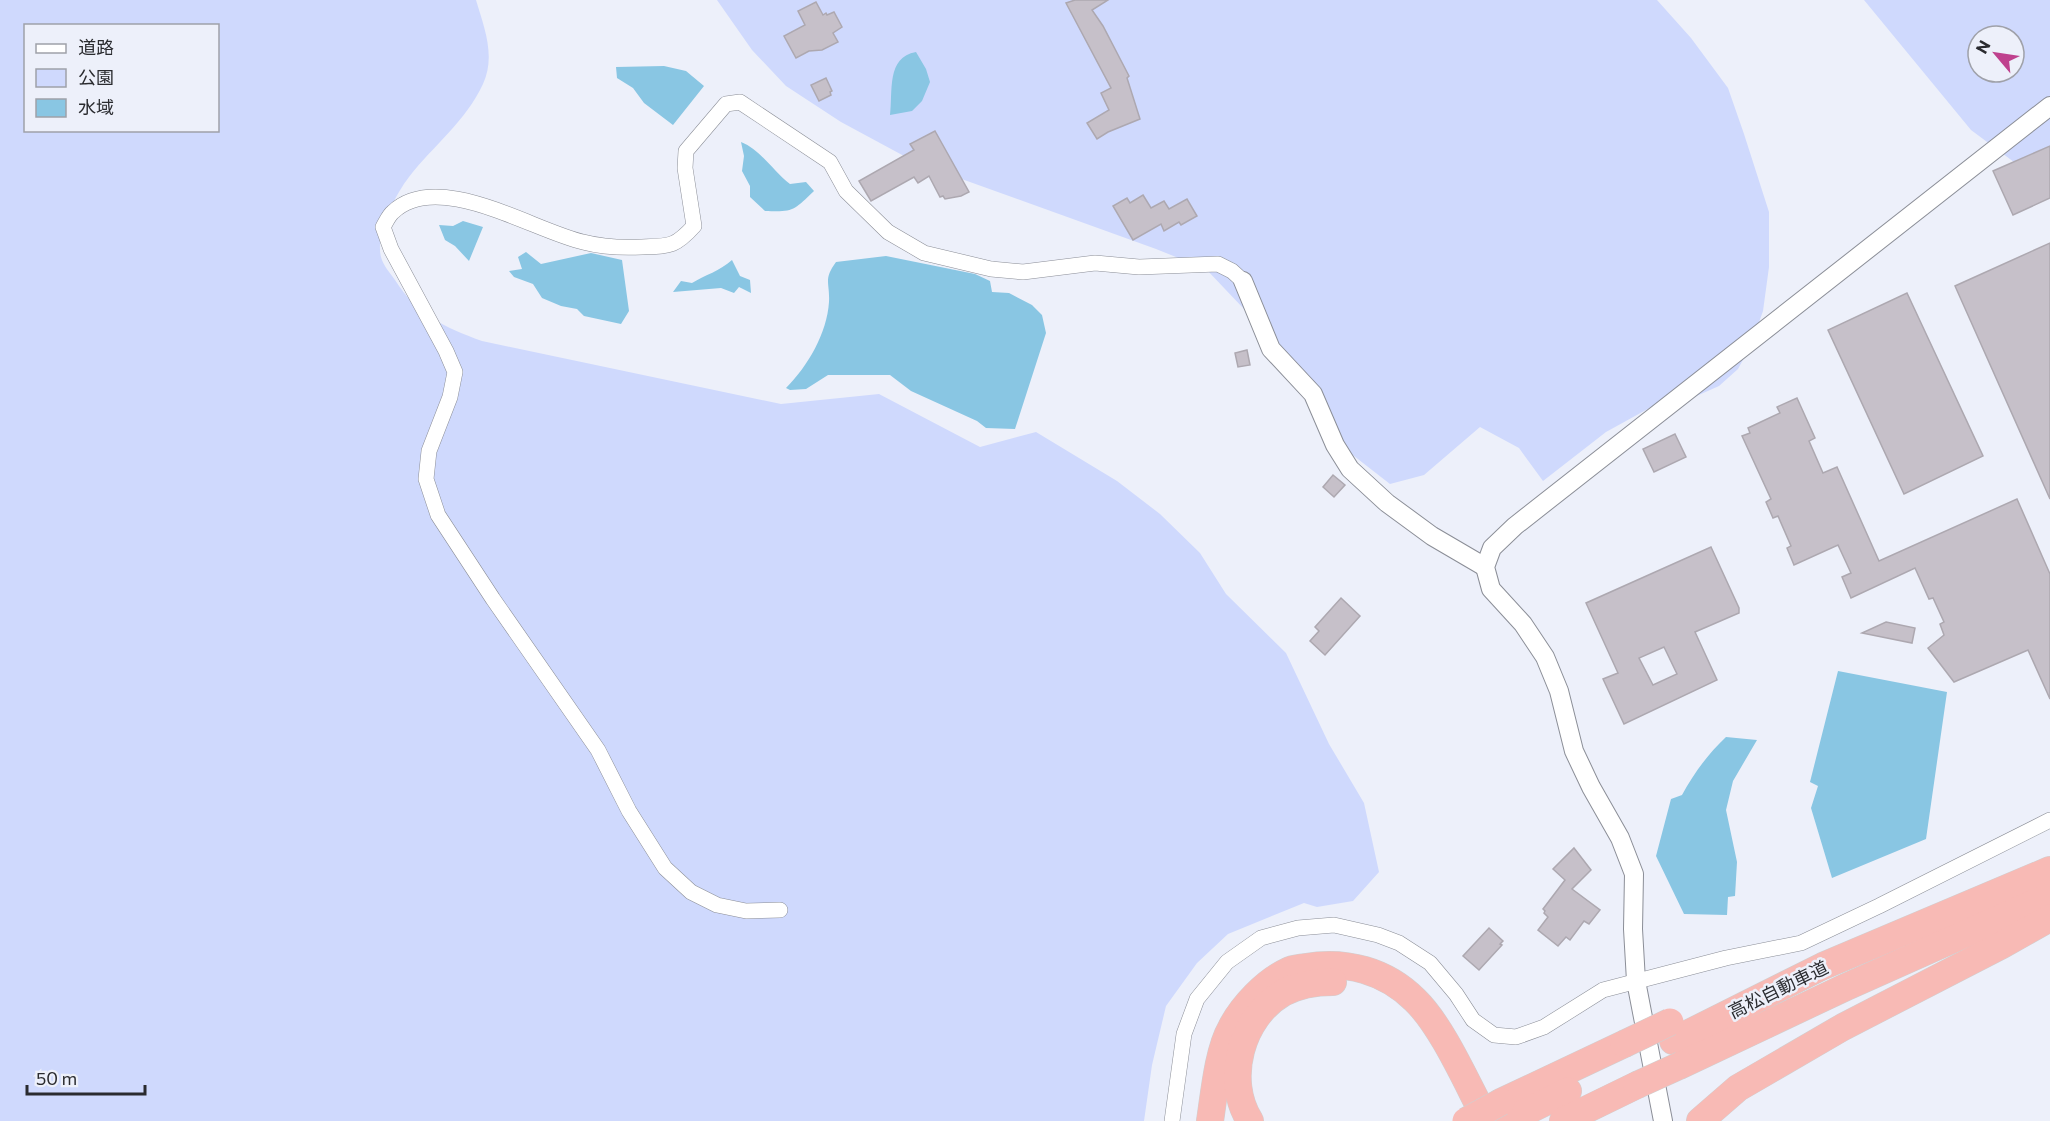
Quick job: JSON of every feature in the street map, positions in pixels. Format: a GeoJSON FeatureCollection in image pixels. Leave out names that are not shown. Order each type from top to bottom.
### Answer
{"type":"FeatureCollection","features":[{"type":"Feature","properties":{"kind":"highway","name":"高松自動車道"},"geometry":{"type":"LineString","coordinates":[[1563,1121],[1630,1064],[1823,966],[1994,922],[2050,870]]}},
{"type":"Feature","properties":{"kind":"highway","name":"高松自動車道"},"geometry":{"type":"LineString","coordinates":[[1675,1043],[1846,987],[2050,896]]}},
{"type":"Feature","properties":{"kind":"highway"},"geometry":{"type":"LineString","coordinates":[[1700,1121],[1738,1088],[1843,1026],[1994,922],[2050,918]]}},
{"type":"Feature","properties":{"kind":"highway"},"geometry":{"type":"LineString","coordinates":[[1210,1121],[1218,1070],[1230,1029],[1255,994],[1289,970],[1322,964],[1358,966],[1392,981],[1416,1000],[1502,1116]]}},
{"type":"Feature","properties":{"kind":"highway"},"geometry":{"type":"LineString","coordinates":[[1250,1121],[1244,1112],[1238,1082],[1240,1050],[1255,1017],[1282,994],[1313,982],[1347,981],[1377,991],[1408,1017],[1432,1051],[1468,1121],[1502,1116],[1630,1064],[1675,1043]]}},
{"type":"Feature","properties":{"kind":"street"},"geometry":{"type":"LineString","coordinates":[[780,910],[746,911],[717,905],[691,892],[665,868],[629,811],[598,750],[493,599],[438,515],[426,479],[429,451],[450,397],[455,372],[391,249],[383,227],[393,212],[411,200],[440,197],[482,204],[582,242],[623,248],[667,246],[681,241],[694,226],[685,168],[686,151],[726,104],[740,102],[830,162],[846,191],[888,232],[924,253],[992,269],[1023,272],[1095,263],[1139,267],[1218,264],[1232,271],[1243,281],[1271,349],[1314,394],[1335,445],[1350,469],[1387,503],[1432,536],[1485,567]]}},
{"type":"Feature","properties":{"kind":"street"},"geometry":{"type":"LineString","coordinates":[[1663,1121],[1636,981],[1633,930],[1634,874],[1620,838],[1574,751],[1559,691],[1545,657],[1523,624],[1491,589],[1485,567],[1492,548],[1515,526],[2050,106]]}},
{"type":"Feature","properties":{"kind":"street"},"geometry":{"type":"LineString","coordinates":[[1172,1121],[1184,1034],[1197,999],[1227,962],[1261,938],[1298,928],[1334,925],[1378,935],[1399,943],[1430,963],[1456,994],[1473,1020],[1494,1035],[1516,1037],[1544,1027],[1603,990],[1726,958],[1801,943],[2050,820]]}},
{"type":"Feature","properties":{"kind":"green space"},"geometry":{"type":"Polygon","coordinates":[[[0,0],[476,0],[489,52],[489,63],[483,84],[468,110],[404,185],[392,204],[381,237],[380,248],[383,263],[403,292],[422,311],[444,325],[482,341],[781,404],[879,394],[980,447],[1036,432],[1117,481],[1160,514],[1200,553],[1226,594],[1286,653],[1329,744],[1364,803],[1379,872],[1353,901],[1317,907],[1304,903],[1228,934],[1197,963],[1166,1006],[1152,1065],[1144,1121],[0,1121],[0,0]]]}},
{"type":"Feature","properties":{"kind":"green space"},"geometry":{"type":"Polygon","coordinates":[[[717,0],[1657,0],[1691,38],[1728,88],[1744,134],[1769,212],[1769,267],[1763,311],[1751,345],[1738,369],[1719,386],[1692,398],[1664,400],[1606,432],[1543,481],[1519,448],[1480,427],[1424,475],[1390,484],[1336,442],[1322,391],[1206,269],[917,163],[841,122],[786,86],[752,50],[717,0]]]}},
{"type":"Feature","properties":{"kind":"green space"},"geometry":{"type":"Polygon","coordinates":[[[1864,0],[2050,0],[2050,183],[2022,168],[1971,130],[1864,0]]]}},
{"type":"Feature","properties":{"kind":"water"},"geometry":{"type":"Polygon","coordinates":[[[916,52],[926,69],[930,82],[922,101],[912,111],[890,115],[895,68],[906,55],[916,52]]]}},
{"type":"Feature","properties":{"kind":"water"},"geometry":{"type":"Polygon","coordinates":[[[664,66],[686,71],[704,86],[673,125],[644,103],[633,88],[617,78],[616,67],[664,66]]]}},
{"type":"Feature","properties":{"kind":"water"},"geometry":{"type":"Polygon","coordinates":[[[741,142],[761,155],[790,184],[806,182],[814,191],[792,209],[765,211],[750,197],[750,186],[742,171],[744,156],[741,142]]]}},
{"type":"Feature","properties":{"kind":"water"},"geometry":{"type":"Polygon","coordinates":[[[463,221],[483,227],[469,261],[455,246],[445,240],[439,225],[453,226],[463,221]]]}},
{"type":"Feature","properties":{"kind":"water"},"geometry":{"type":"Polygon","coordinates":[[[526,252],[541,264],[591,253],[622,260],[629,311],[621,324],[584,316],[577,309],[561,306],[542,298],[533,284],[514,277],[509,271],[522,269],[518,257],[526,252]]]}},
{"type":"Feature","properties":{"kind":"water"},"geometry":{"type":"Polygon","coordinates":[[[886,256],[975,274],[990,281],[992,292],[1009,293],[1032,305],[1042,315],[1046,333],[1015,429],[986,428],[977,421],[911,391],[890,375],[828,375],[806,389],[786,388],[809,359],[825,325],[829,302],[828,277],[836,262],[886,256]]]}},
{"type":"Feature","properties":{"kind":"water"},"geometry":{"type":"Polygon","coordinates":[[[732,260],[740,276],[750,280],[751,293],[739,287],[734,293],[721,288],[673,292],[681,281],[692,283],[732,260]]]}},
{"type":"Feature","properties":{"kind":"water"},"geometry":{"type":"Polygon","coordinates":[[[1838,671],[1947,692],[1926,839],[1832,878],[1811,808],[1818,786],[1810,782],[1838,671]]]}},
{"type":"Feature","properties":{"kind":"water"},"geometry":{"type":"Polygon","coordinates":[[[1726,737],[1757,740],[1733,781],[1726,810],[1737,862],[1735,896],[1728,897],[1727,915],[1684,914],[1656,856],[1671,799],[1682,795],[1702,764],[1726,737]]]}},
{"type":"Feature","properties":{"kind":"building"},"geometry":{"type":"Polygon","coordinates":[[[1075,0],[1108,0],[1092,10],[1129,76],[1127,78],[1140,119],[1097,139],[1087,123],[1109,110],[1101,93],[1111,88],[1066,3],[1075,0]]]}},
{"type":"Feature","properties":{"kind":"building"},"geometry":{"type":"Polygon","coordinates":[[[816,2],[823,15],[834,12],[842,27],[833,33],[838,42],[822,50],[809,51],[796,58],[784,36],[805,25],[798,11],[816,2]]]}},
{"type":"Feature","properties":{"kind":"building"},"geometry":{"type":"Polygon","coordinates":[[[826,78],[832,91],[831,95],[819,101],[811,85],[826,78]]]}},
{"type":"Feature","properties":{"kind":"building"},"geometry":{"type":"Polygon","coordinates":[[[935,131],[969,192],[945,199],[943,196],[940,197],[929,176],[918,183],[914,177],[871,201],[859,181],[914,150],[910,144],[935,131]]]}},
{"type":"Feature","properties":{"kind":"building"},"geometry":{"type":"Polygon","coordinates":[[[2050,146],[2050,198],[2013,215],[1993,171],[2050,146]]]}},
{"type":"Feature","properties":{"kind":"building"},"geometry":{"type":"Polygon","coordinates":[[[1143,195],[1151,208],[1164,201],[1169,209],[1187,199],[1197,216],[1181,225],[1179,222],[1164,231],[1161,224],[1133,240],[1113,206],[1127,198],[1130,203],[1143,195]]]}},
{"type":"Feature","properties":{"kind":"building"},"geometry":{"type":"Polygon","coordinates":[[[2050,243],[2050,499],[1955,286],[2050,243]]]}},
{"type":"Feature","properties":{"kind":"building"},"geometry":{"type":"Polygon","coordinates":[[[1907,293],[1983,456],[1904,494],[1828,330],[1907,293]]]}},
{"type":"Feature","properties":{"kind":"building"},"geometry":{"type":"Polygon","coordinates":[[[1247,350],[1250,365],[1238,367],[1235,353],[1247,350]]]}},
{"type":"Feature","properties":{"kind":"building"},"geometry":{"type":"Polygon","coordinates":[[[1797,398],[1815,438],[1809,441],[1823,473],[1837,467],[1879,561],[2017,499],[2050,574],[2050,699],[2028,650],[1954,682],[1928,648],[1944,635],[1940,624],[1944,622],[1933,598],[1929,599],[1915,568],[1851,598],[1842,577],[1851,573],[1838,545],[1794,565],[1787,548],[1791,546],[1778,516],[1773,518],[1766,502],[1771,499],[1742,436],[1750,433],[1748,428],[1780,413],[1777,407],[1797,398]]]}},
{"type":"Feature","properties":{"kind":"building"},"geometry":{"type":"Polygon","coordinates":[[[1675,434],[1686,457],[1654,472],[1643,449],[1675,434]]]}},
{"type":"Feature","properties":{"kind":"building"},"geometry":{"type":"Polygon","coordinates":[[[1333,475],[1345,485],[1334,497],[1323,487],[1333,475]]]}},
{"type":"Feature","properties":{"kind":"building"},"geometry":{"type":"Polygon","coordinates":[[[1711,547],[1739,608],[1739,613],[1695,632],[1717,680],[1624,724],[1603,679],[1618,673],[1586,603],[1711,547]],[[1664,647],[1639,658],[1653,685],[1677,674],[1664,647]]]}},
{"type":"Feature","properties":{"kind":"building"},"geometry":{"type":"Polygon","coordinates":[[[1341,598],[1360,616],[1325,655],[1310,641],[1319,631],[1315,627],[1341,598]]]}},
{"type":"Feature","properties":{"kind":"building"},"geometry":{"type":"Polygon","coordinates":[[[1886,622],[1915,628],[1912,643],[1862,633],[1886,622]]]}},
{"type":"Feature","properties":{"kind":"building"},"geometry":{"type":"Polygon","coordinates":[[[1574,848],[1591,870],[1572,889],[1600,910],[1589,924],[1584,921],[1570,940],[1566,937],[1558,946],[1538,930],[1548,917],[1543,909],[1565,880],[1553,869],[1574,848]]]}},
{"type":"Feature","properties":{"kind":"building"},"geometry":{"type":"Polygon","coordinates":[[[1489,928],[1503,941],[1479,970],[1463,956],[1489,928]]]}}]}
